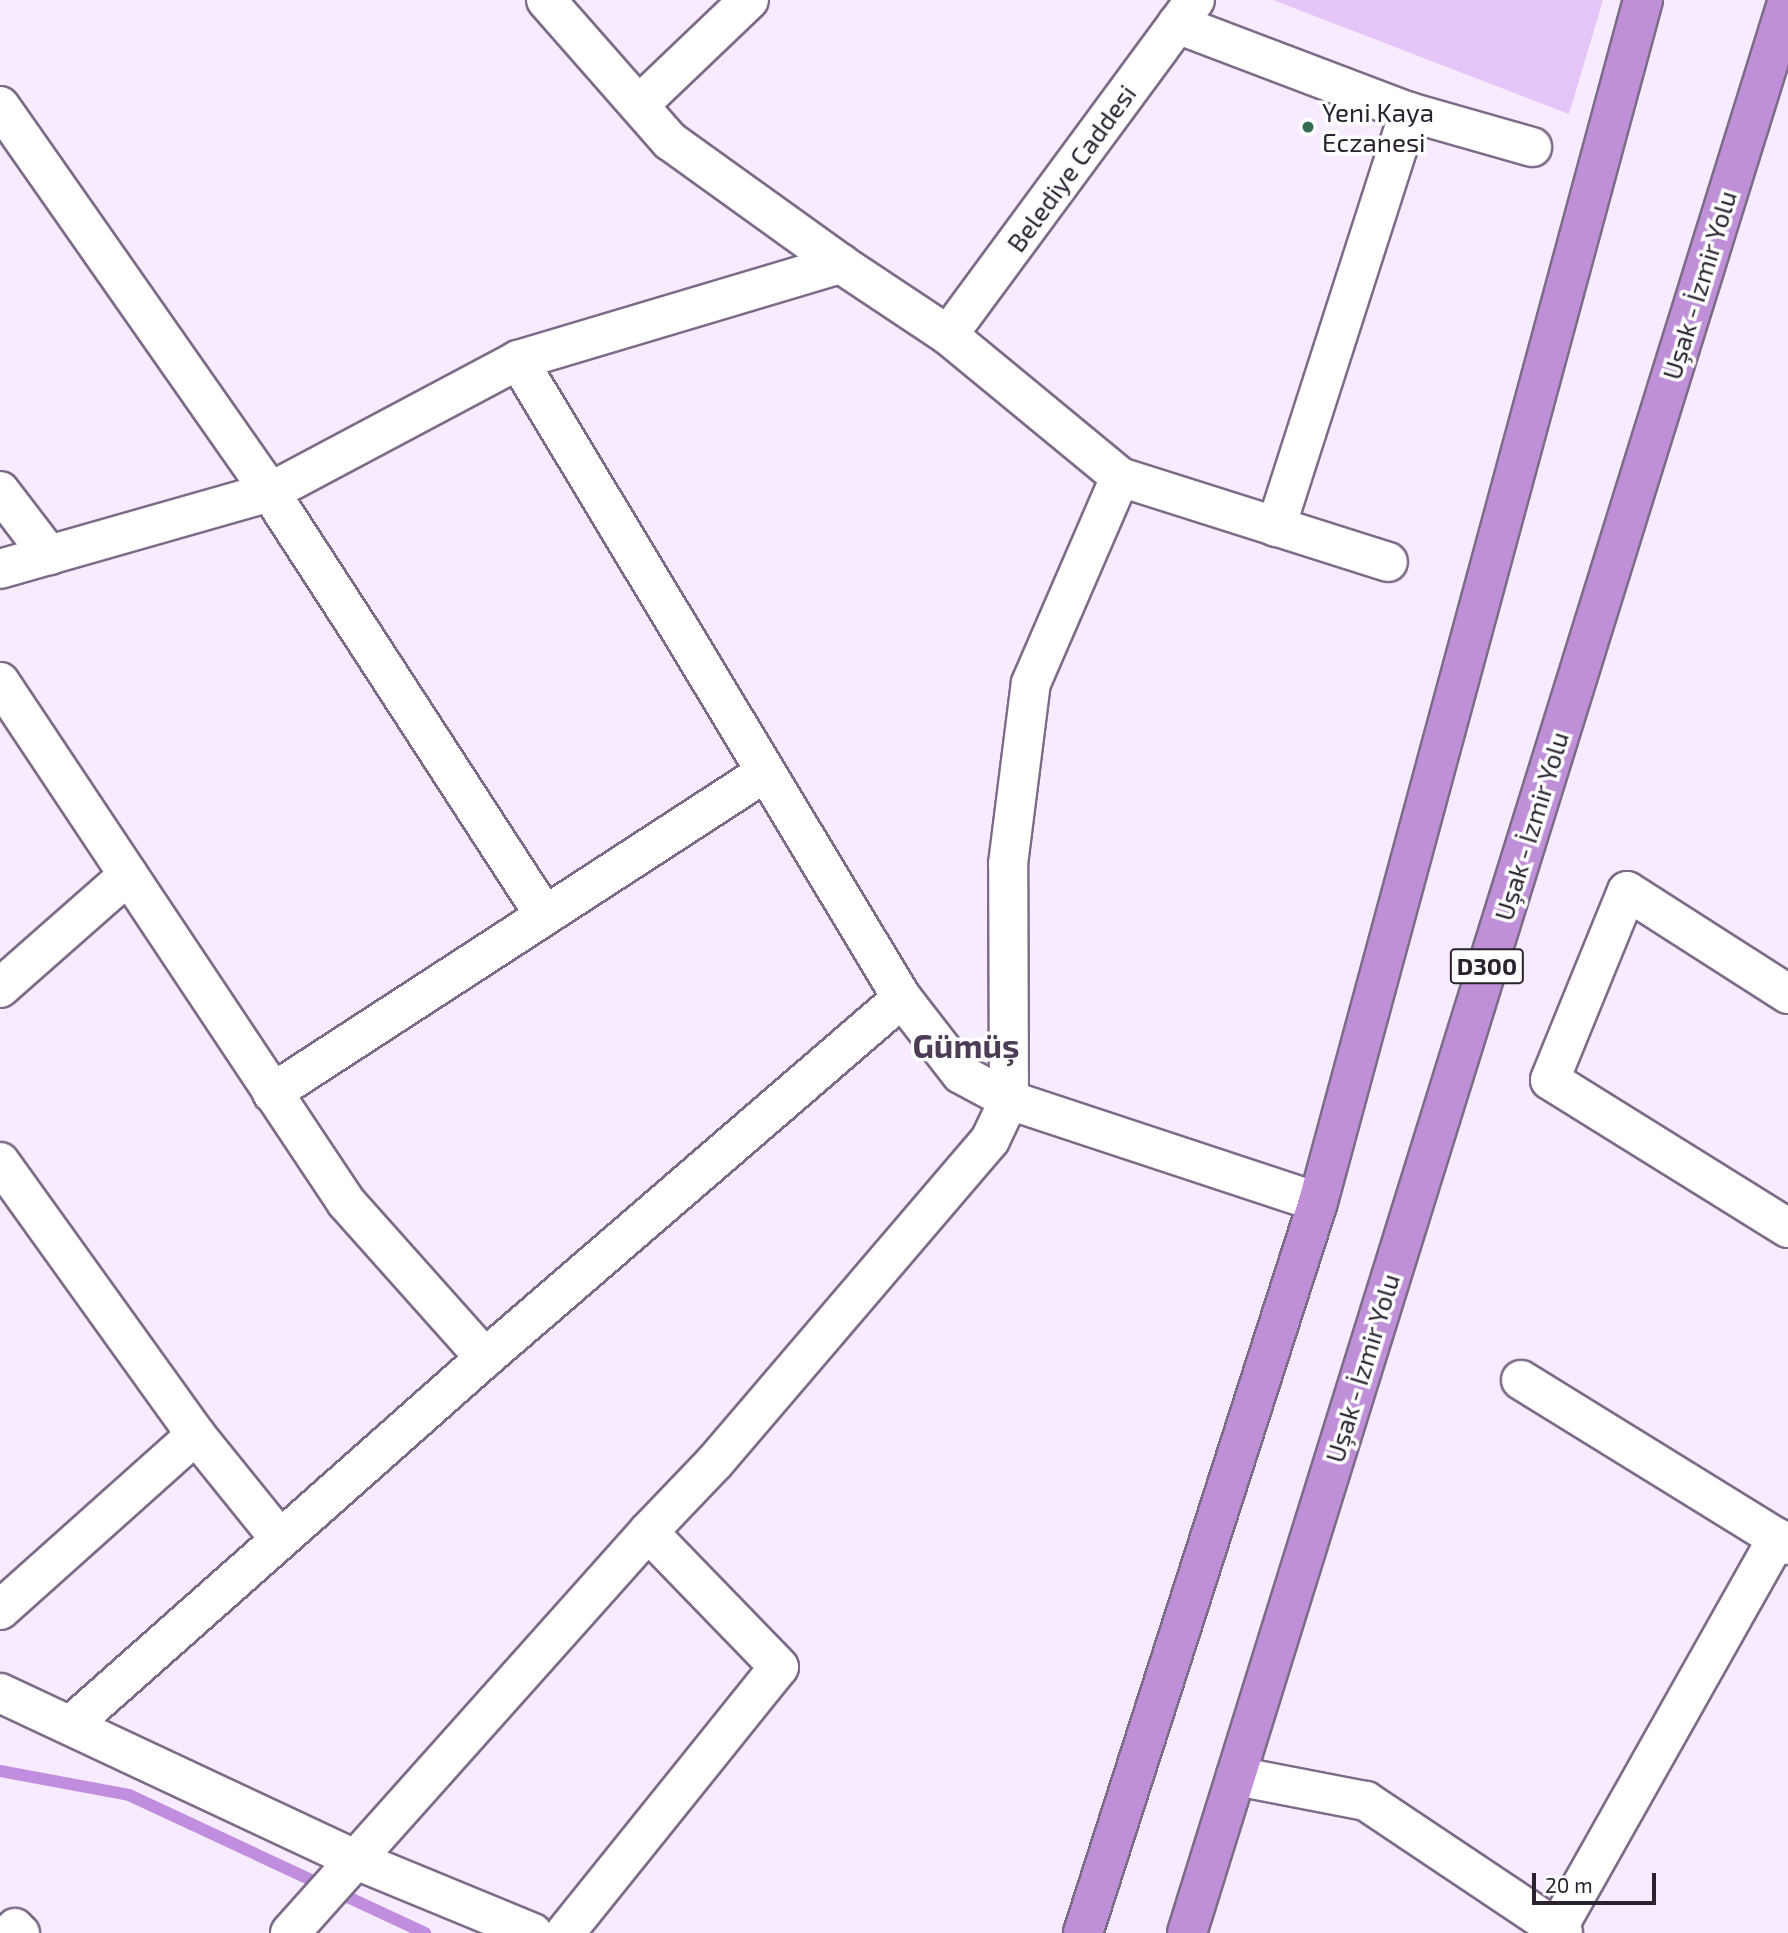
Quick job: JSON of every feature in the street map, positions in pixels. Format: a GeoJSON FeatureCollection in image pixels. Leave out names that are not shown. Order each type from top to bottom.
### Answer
{"type":"FeatureCollection","features":[{"type":"Feature","properties":{"kind":"highway"},"geometry":{"type":"LineString","coordinates":[[1083,1933],[1318,1202],[1643,0]]}},
{"type":"Feature","properties":{"kind":"highway","name":"Uşak - İzmir Yolu"},"geometry":{"type":"LineString","coordinates":[[1186,1933],[1788,0]]}},
{"type":"Feature","properties":{"kind":"street"},"geometry":{"type":"LineString","coordinates":[[546,0],[670,141],[841,264],[948,335],[1120,477],[1388,562]]}},
{"type":"Feature","properties":{"kind":"street"},"geometry":{"type":"LineString","coordinates":[[639,105],[749,0]]}},
{"type":"Feature","properties":{"kind":"street"},"geometry":{"type":"LineString","coordinates":[[1186,12],[1409,111],[1532,148]]}},
{"type":"Feature","properties":{"kind":"street","name":"Belediye Caddesi"},"geometry":{"type":"LineString","coordinates":[[948,335],[1186,12]]}},
{"type":"Feature","properties":{"kind":"street"},"geometry":{"type":"LineString","coordinates":[[0,106],[270,492],[545,916]]}},
{"type":"Feature","properties":{"kind":"street"},"geometry":{"type":"LineString","coordinates":[[1276,527],[1409,111]]}},
{"type":"Feature","properties":{"kind":"street"},"geometry":{"type":"LineString","coordinates":[[0,569],[270,492],[518,360],[841,264]]}},
{"type":"Feature","properties":{"kind":"street"},"geometry":{"type":"LineString","coordinates":[[518,360],[902,998],[961,1074],[1009,1100],[1318,1202]]}},
{"type":"Feature","properties":{"kind":"street"},"geometry":{"type":"LineString","coordinates":[[297,1932],[356,1860],[648,1532],[715,1462],[990,1139],[1009,1100],[1008,864],[1031,683],[1120,477]]}},
{"type":"Feature","properties":{"kind":"street"},"geometry":{"type":"LineString","coordinates":[[0,491],[49,555]]}},
{"type":"Feature","properties":{"kind":"street"},"geometry":{"type":"LineString","coordinates":[[0,682],[346,1202],[485,1358]]}},
{"type":"Feature","properties":{"kind":"street"},"geometry":{"type":"LineString","coordinates":[[272,1093],[766,772]]}},
{"type":"Feature","properties":{"kind":"street"},"geometry":{"type":"LineString","coordinates":[[0,988],[128,875]]}},
{"type":"Feature","properties":{"kind":"street"},"geometry":{"type":"LineString","coordinates":[[1788,994],[1627,891],[1550,1080],[1788,1228]]}},
{"type":"Feature","properties":{"kind":"street"},"geometry":{"type":"LineString","coordinates":[[71,1725],[485,1358],[902,998]]}},
{"type":"Feature","properties":{"kind":"street"},"geometry":{"type":"LineString","coordinates":[[0,1162],[196,1435],[280,1539]]}},
{"type":"Feature","properties":{"kind":"street"},"geometry":{"type":"LineString","coordinates":[[1236,1776],[1366,1801],[1560,1931],[1783,1541],[1521,1380]]}},
{"type":"Feature","properties":{"kind":"street"},"geometry":{"type":"LineString","coordinates":[[0,1610],[196,1435]]}},
{"type":"Feature","properties":{"kind":"street"},"geometry":{"type":"LineString","coordinates":[[565,1933],[779,1667],[648,1532]]}},
{"type":"Feature","properties":{"kind":"street"},"geometry":{"type":"LineString","coordinates":[[0,1693],[356,1860],[533,1933]]}},
{"type":"Feature","properties":{"kind":"shaded area"},"geometry":{"type":"Polygon","coordinates":[[[1273,0],[1603,0],[1569,114],[1273,0]]]}},
{"type":"Feature","properties":{"kind":"waterway"},"geometry":{"type":"LineString","coordinates":[[0,1771],[129,1795],[425,1933]]}},
{"type":"Feature","properties":{"kind":"place","name":"Yeni Kaya Eczanesi"},"geometry":{"type":"Point","coordinates":[1308,127]}},
{"type":"Feature","properties":{"kind":"district","name":"Gümüş"},"geometry":{"type":"Point","coordinates":[966,1046]}}]}
